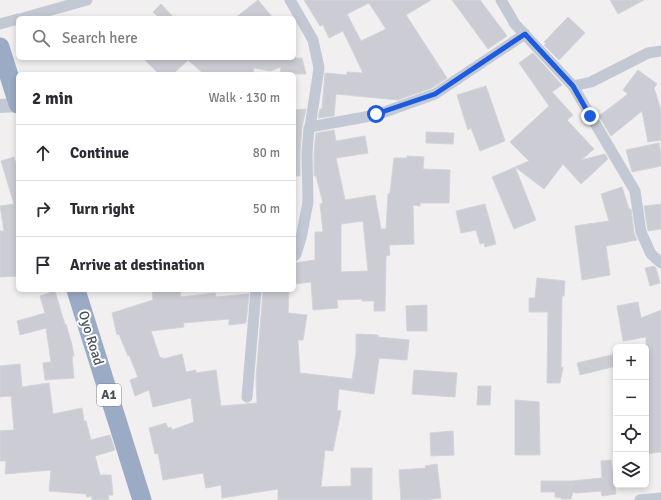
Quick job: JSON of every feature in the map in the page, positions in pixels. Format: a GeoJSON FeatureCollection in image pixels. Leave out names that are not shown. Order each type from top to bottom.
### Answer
{"type":"FeatureCollection","features":[{"type":"Feature","properties":{"kind":"highway"},"geometry":{"type":"LineString","coordinates":[[0,47],[16,99]]}},
{"type":"Feature","properties":{"kind":"highway","name":"Oyo Road"},"geometry":{"type":"LineString","coordinates":[[77,292],[142,500]]}},
{"type":"Feature","properties":{"kind":"street"},"geometry":{"type":"LineString","coordinates":[[30,16],[87,0]]}},
{"type":"Feature","properties":{"kind":"street"},"geometry":{"type":"LineString","coordinates":[[290,0],[313,40],[319,68],[309,128],[307,152],[308,202],[301,238],[296,254]]}},
{"type":"Feature","properties":{"kind":"street"},"geometry":{"type":"LineString","coordinates":[[501,0],[515,24],[573,86],[635,191],[641,232],[651,254],[661,263]]}},
{"type":"Feature","properties":{"kind":"street"},"geometry":{"type":"LineString","coordinates":[[0,24],[16,20]]}},
{"type":"Feature","properties":{"kind":"street"},"geometry":{"type":"LineString","coordinates":[[310,127],[376,114],[435,94],[525,34]]}},
{"type":"Feature","properties":{"kind":"street"},"geometry":{"type":"LineString","coordinates":[[573,86],[591,82],[648,53],[661,51]]}},
{"type":"Feature","properties":{"kind":"street"},"geometry":{"type":"LineString","coordinates":[[0,106],[16,105]]}},
{"type":"Feature","properties":{"kind":"street"},"geometry":{"type":"LineString","coordinates":[[247,397],[256,292]]}},
{"type":"Feature","properties":{"kind":"street"},"geometry":{"type":"LineString","coordinates":[[640,500],[661,498]]}},
{"type":"Feature","properties":{"kind":"building"},"geometry":{"type":"Polygon","coordinates":[[[258,0],[271,16],[238,16],[258,0]]]}},
{"type":"Feature","properties":{"kind":"building"},"geometry":{"type":"Polygon","coordinates":[[[304,0],[431,0],[406,15],[447,78],[432,88],[398,100],[336,94],[334,116],[318,118],[320,109],[322,109],[325,73],[347,75],[347,72],[363,73],[343,31],[329,38],[323,25],[320,26],[304,0]],[[369,3],[347,14],[361,41],[386,29],[369,3]]]}},
{"type":"Feature","properties":{"kind":"building"},"geometry":{"type":"Polygon","coordinates":[[[452,0],[480,0],[507,36],[488,49],[452,0]]]}},
{"type":"Feature","properties":{"kind":"building"},"geometry":{"type":"Polygon","coordinates":[[[610,0],[644,0],[618,14],[610,0]]]}},
{"type":"Feature","properties":{"kind":"building"},"geometry":{"type":"Polygon","coordinates":[[[161,4],[172,16],[158,16],[153,12],[161,4]]]}},
{"type":"Feature","properties":{"kind":"building"},"geometry":{"type":"Polygon","coordinates":[[[568,17],[585,33],[559,60],[544,45],[546,44],[544,42],[568,17]]]}},
{"type":"Feature","properties":{"kind":"building"},"geometry":{"type":"Polygon","coordinates":[[[533,53],[562,85],[552,92],[573,115],[567,120],[594,149],[581,160],[605,154],[608,159],[581,184],[563,164],[544,189],[515,167],[529,161],[510,142],[549,106],[519,63],[533,53]]]}},
{"type":"Feature","properties":{"kind":"building"},"geometry":{"type":"Polygon","coordinates":[[[296,58],[302,58],[306,74],[296,74],[296,72],[280,72],[281,67],[270,71],[254,68],[253,72],[202,72],[188,60],[296,60],[296,58]]]}},
{"type":"Feature","properties":{"kind":"building"},"geometry":{"type":"Polygon","coordinates":[[[145,60],[188,60],[175,72],[157,72],[145,60]]]}},
{"type":"Feature","properties":{"kind":"building"},"geometry":{"type":"Polygon","coordinates":[[[638,70],[657,84],[654,88],[661,110],[661,140],[648,142],[642,111],[611,136],[599,116],[628,94],[623,90],[638,70]]]}},
{"type":"Feature","properties":{"kind":"building"},"geometry":{"type":"Polygon","coordinates":[[[486,86],[505,141],[480,151],[471,128],[468,130],[457,95],[486,86]]]}},
{"type":"Feature","properties":{"kind":"building"},"geometry":{"type":"Polygon","coordinates":[[[306,109],[302,127],[300,176],[296,176],[296,110],[306,109]]]}},
{"type":"Feature","properties":{"kind":"building"},"geometry":{"type":"Polygon","coordinates":[[[334,130],[336,141],[365,136],[368,153],[336,158],[345,200],[375,195],[381,229],[386,229],[388,194],[390,193],[394,158],[407,158],[407,156],[424,157],[423,169],[450,170],[449,203],[420,203],[420,206],[413,205],[414,244],[389,245],[390,255],[386,256],[385,311],[374,311],[374,301],[362,301],[362,299],[337,300],[338,308],[313,310],[311,282],[296,284],[296,263],[315,260],[315,232],[323,232],[320,204],[323,203],[316,176],[314,176],[316,133],[334,130]],[[363,221],[341,224],[341,272],[368,271],[363,221]]]}},
{"type":"Feature","properties":{"kind":"building"},"geometry":{"type":"Polygon","coordinates":[[[426,132],[454,133],[453,144],[426,143],[426,132]]]}},
{"type":"Feature","properties":{"kind":"building"},"geometry":{"type":"Polygon","coordinates":[[[659,143],[661,166],[632,172],[626,150],[659,143]]]}},
{"type":"Feature","properties":{"kind":"building"},"geometry":{"type":"Polygon","coordinates":[[[14,157],[16,164],[16,276],[0,277],[0,231],[4,231],[0,206],[14,204],[1,161],[14,157]]]}},
{"type":"Feature","properties":{"kind":"building"},"geometry":{"type":"Polygon","coordinates":[[[515,167],[536,220],[514,229],[492,177],[515,167]]]}},
{"type":"Feature","properties":{"kind":"building"},"geometry":{"type":"Polygon","coordinates":[[[622,187],[629,209],[631,209],[634,233],[637,240],[606,246],[610,275],[582,280],[575,226],[609,221],[601,194],[622,187]]]}},
{"type":"Feature","properties":{"kind":"building"},"geometry":{"type":"Polygon","coordinates":[[[485,204],[496,244],[485,247],[484,243],[480,244],[476,230],[461,233],[456,211],[485,204]]]}},
{"type":"Feature","properties":{"kind":"building"},"geometry":{"type":"Polygon","coordinates":[[[661,204],[661,229],[648,231],[644,206],[661,204]]]}},
{"type":"Feature","properties":{"kind":"building"},"geometry":{"type":"Polygon","coordinates":[[[654,266],[656,268],[660,283],[650,286],[645,268],[654,266]]]}},
{"type":"Feature","properties":{"kind":"building"},"geometry":{"type":"Polygon","coordinates":[[[537,278],[565,281],[564,296],[562,296],[561,368],[563,367],[560,383],[547,383],[548,312],[529,312],[529,298],[535,298],[537,278]]]}},
{"type":"Feature","properties":{"kind":"building"},"geometry":{"type":"Polygon","coordinates":[[[55,292],[72,345],[74,356],[72,356],[74,378],[45,380],[43,363],[51,362],[46,328],[20,335],[17,321],[45,313],[40,296],[55,292]]]}},
{"type":"Feature","properties":{"kind":"building"},"geometry":{"type":"Polygon","coordinates":[[[152,292],[180,292],[181,297],[215,293],[216,297],[249,294],[246,323],[229,325],[229,319],[183,323],[184,327],[151,331],[160,358],[162,357],[163,359],[182,354],[186,372],[196,370],[196,373],[216,370],[221,406],[257,403],[256,378],[263,292],[289,292],[288,313],[307,315],[303,340],[298,340],[300,373],[352,379],[356,353],[356,334],[378,335],[378,337],[409,340],[407,360],[379,358],[374,394],[339,389],[337,410],[341,411],[333,451],[325,450],[321,487],[351,486],[351,468],[372,468],[372,500],[278,500],[278,489],[222,498],[221,485],[206,488],[203,473],[163,480],[158,453],[155,454],[149,428],[166,423],[168,428],[171,427],[172,430],[194,422],[191,398],[153,407],[149,390],[135,396],[130,380],[138,377],[119,334],[117,335],[112,313],[153,300],[152,292]]]}},
{"type":"Feature","properties":{"kind":"building"},"geometry":{"type":"Polygon","coordinates":[[[638,302],[641,318],[661,310],[661,452],[649,454],[649,344],[646,344],[646,337],[623,341],[617,306],[638,302]]]}},
{"type":"Feature","properties":{"kind":"building"},"geometry":{"type":"Polygon","coordinates":[[[427,305],[427,331],[407,331],[406,306],[427,305]]]}},
{"type":"Feature","properties":{"kind":"building"},"geometry":{"type":"Polygon","coordinates":[[[613,355],[613,367],[580,375],[577,363],[613,355]]]}},
{"type":"Feature","properties":{"kind":"building"},"geometry":{"type":"Polygon","coordinates":[[[20,364],[22,387],[49,383],[53,414],[82,408],[84,421],[86,421],[91,440],[110,435],[115,450],[95,456],[100,475],[111,475],[113,495],[108,495],[109,500],[92,500],[92,496],[87,497],[86,494],[49,491],[51,470],[5,474],[6,461],[0,461],[0,431],[14,430],[11,396],[0,397],[0,366],[20,364]]]}},
{"type":"Feature","properties":{"kind":"building"},"geometry":{"type":"Polygon","coordinates":[[[414,370],[457,373],[455,397],[412,394],[414,370]]]}},
{"type":"Feature","properties":{"kind":"building"},"geometry":{"type":"Polygon","coordinates":[[[478,386],[491,386],[490,405],[477,405],[478,386]]]}},
{"type":"Feature","properties":{"kind":"building"},"geometry":{"type":"Polygon","coordinates":[[[515,400],[539,402],[540,455],[515,455],[515,400]]]}},
{"type":"Feature","properties":{"kind":"building"},"geometry":{"type":"Polygon","coordinates":[[[453,431],[454,455],[431,456],[430,433],[453,431]]]}},
{"type":"Feature","properties":{"kind":"building"},"geometry":{"type":"Polygon","coordinates":[[[611,460],[613,488],[615,488],[616,494],[602,496],[601,491],[573,492],[571,499],[561,499],[555,497],[555,492],[541,492],[541,481],[572,481],[602,478],[601,461],[611,460]]]}},
{"type":"Feature","properties":{"kind":"building"},"geometry":{"type":"Polygon","coordinates":[[[437,464],[441,498],[426,500],[401,500],[399,470],[426,468],[425,466],[437,464]]]}},
{"type":"Feature","properties":{"kind":"route"},"geometry":{"type":"LineString","coordinates":[[376,114],[435,94],[525,34],[573,86],[590,116]]}}]}
